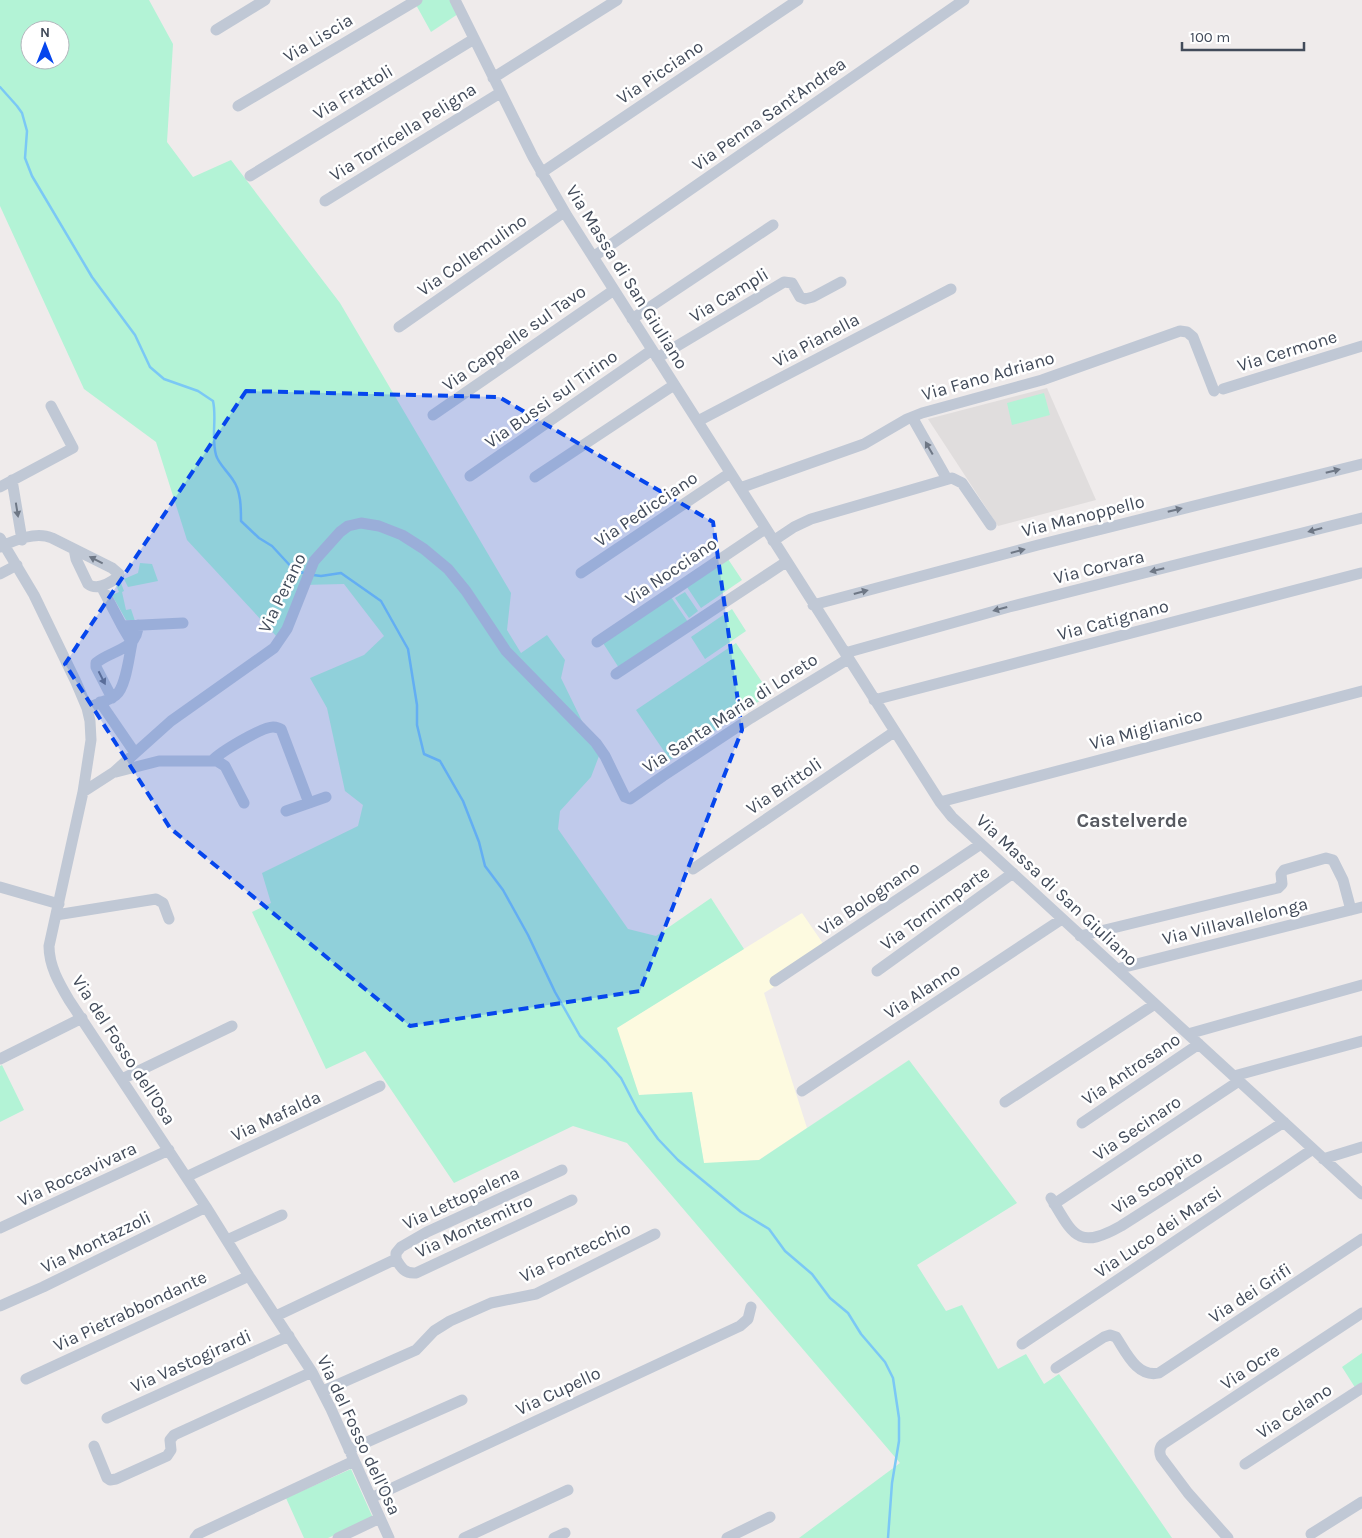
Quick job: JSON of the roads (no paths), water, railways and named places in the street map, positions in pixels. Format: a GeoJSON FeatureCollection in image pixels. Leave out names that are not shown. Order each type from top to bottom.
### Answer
{"type":"FeatureCollection","features":[{"type":"Feature","properties":{"kind":"street"},"geometry":{"type":"LineString","coordinates":[[216,30],[266,0]]}},
{"type":"Feature","properties":{"kind":"street","name":"Via Liscia"},"geometry":{"type":"LineString","coordinates":[[238,106],[416,0]]}},
{"type":"Feature","properties":{"kind":"street","name":"Via Massa di San Giuliano"},"geometry":{"type":"LineString","coordinates":[[455,0],[541,173],[564,212],[940,802],[952,817],[1080,936],[1362,1194]]}},
{"type":"Feature","properties":{"kind":"street"},"geometry":{"type":"LineString","coordinates":[[493,78],[617,0]]}},
{"type":"Feature","properties":{"kind":"street","name":"Via Picciano"},"geometry":{"type":"LineString","coordinates":[[541,173],[798,0]]}},
{"type":"Feature","properties":{"kind":"street","name":"Via Penna Sant'Andrea"},"geometry":{"type":"LineString","coordinates":[[593,257],[964,0]]}},
{"type":"Feature","properties":{"kind":"street","name":"Via Frattoli"},"geometry":{"type":"LineString","coordinates":[[250,176],[474,39]]}},
{"type":"Feature","properties":{"kind":"street","name":"Via Torricella Peligna"},"geometry":{"type":"LineString","coordinates":[[325,201],[500,93]]}},
{"type":"Feature","properties":{"kind":"street","name":"Via Collemulino"},"geometry":{"type":"LineString","coordinates":[[399,326],[564,212]]}},
{"type":"Feature","properties":{"kind":"street"},"geometry":{"type":"LineString","coordinates":[[632,319],[773,225]]}},
{"type":"Feature","properties":{"kind":"street","name":"Via Campli"},"geometry":{"type":"LineString","coordinates":[[654,354],[784,282],[792,282],[800,297],[805,299],[813,298],[841,282]]}},
{"type":"Feature","properties":{"kind":"street","name":"Via Cappelle sul Tavo"},"geometry":{"type":"LineString","coordinates":[[433,415],[614,290]]}},
{"type":"Feature","properties":{"kind":"street","name":"Via Pianella"},"geometry":{"type":"LineString","coordinates":[[698,421],[951,290]]}},
{"type":"Feature","properties":{"kind":"street","name":"Via Fano Adriano"},"geometry":{"type":"LineString","coordinates":[[740,488],[864,444],[912,417],[1042,380],[1180,331],[1187,332],[1193,337],[1219,390]]}},
{"type":"Feature","properties":{"kind":"street","name":"Via Cermone"},"geometry":{"type":"LineString","coordinates":[[1219,390],[1362,346]]}},
{"type":"Feature","properties":{"kind":"street","name":"Via Bussi sul Tirino"},"geometry":{"type":"LineString","coordinates":[[470,476],[654,354]]}},
{"type":"Feature","properties":{"kind":"street"},"geometry":{"type":"LineString","coordinates":[[535,477],[674,385]]}},
{"type":"Feature","properties":{"kind":"street"},"geometry":{"type":"LineString","coordinates":[[0,487],[73,448],[51,406]]}},
{"type":"Feature","properties":{"kind":"street"},"geometry":{"type":"LineString","coordinates":[[912,417],[947,479]]}},
{"type":"Feature","properties":{"kind":"street","name":"Via Manoppello"},"geometry":{"type":"LineString","coordinates":[[814,605],[1029,548],[1362,464]]}},
{"type":"Feature","properties":{"kind":"street","name":"Via Pedicciano"},"geometry":{"type":"LineString","coordinates":[[581,574],[730,473]]}},
{"type":"Feature","properties":{"kind":"street"},"geometry":{"type":"LineString","coordinates":[[774,541],[811,519],[955,478],[962,483],[990,525]]}},
{"type":"Feature","properties":{"kind":"street"},"geometry":{"type":"LineString","coordinates":[[12,480],[22,540]]}},
{"type":"Feature","properties":{"kind":"street","name":"Via Corvara"},"geometry":{"type":"LineString","coordinates":[[846,656],[1009,607],[1362,518]]}},
{"type":"Feature","properties":{"kind":"street","name":"Via Perano"},"geometry":{"type":"LineString","coordinates":[[83,792],[114,772],[171,721],[274,648],[287,630],[308,574],[316,559],[334,538],[346,528],[356,524],[369,524],[383,527],[402,535],[439,560],[472,600],[494,635],[509,654],[596,743],[605,756],[626,797],[632,799]]}},
{"type":"Feature","properties":{"kind":"street","name":"Via Nocciano"},"geometry":{"type":"LineString","coordinates":[[597,642],[766,529]]}},
{"type":"Feature","properties":{"kind":"street","name":"Via del Fosso dell'Osa"},"geometry":{"type":"LineString","coordinates":[[101,586],[117,578],[119,575],[116,571],[46,535],[36,535],[22,540],[2,543],[34,595],[87,708],[90,721],[91,735],[83,792],[50,946],[51,964],[65,993],[312,1372],[323,1391],[389,1538]]}},
{"type":"Feature","properties":{"kind":"street"},"geometry":{"type":"LineString","coordinates":[[74,549],[76,559],[88,584],[93,588],[101,586],[132,642]]}},
{"type":"Feature","properties":{"kind":"street"},"geometry":{"type":"LineString","coordinates":[[616,674],[786,562]]}},
{"type":"Feature","properties":{"kind":"street"},"geometry":{"type":"LineString","coordinates":[[0,574],[17,565]]}},
{"type":"Feature","properties":{"kind":"street","name":"Via Catignano"},"geometry":{"type":"LineString","coordinates":[[874,700],[1361,573]]}},
{"type":"Feature","properties":{"kind":"street"},"geometry":{"type":"LineString","coordinates":[[122,626],[184,623]]}},
{"type":"Feature","properties":{"kind":"street"},"geometry":{"type":"LineString","coordinates":[[87,708],[112,698],[118,693],[132,642],[137,634],[138,625]]}},
{"type":"Feature","properties":{"kind":"street"},"geometry":{"type":"LineString","coordinates":[[112,698],[96,664],[132,642]]}},
{"type":"Feature","properties":{"kind":"street","name":"Via Santa Maria di Loreto"},"geometry":{"type":"LineString","coordinates":[[632,799],[663,776],[846,656]]}},
{"type":"Feature","properties":{"kind":"street","name":"Via Miglianico"},"geometry":{"type":"LineString","coordinates":[[940,802],[1362,691]]}},
{"type":"Feature","properties":{"kind":"street"},"geometry":{"type":"LineString","coordinates":[[100,702],[135,753]]}},
{"type":"Feature","properties":{"kind":"street"},"geometry":{"type":"LineString","coordinates":[[212,761],[225,750],[265,729],[278,728],[283,732],[309,803]]}},
{"type":"Feature","properties":{"kind":"street","name":"Via Brittoli"},"geometry":{"type":"LineString","coordinates":[[693,869],[894,732]]}},
{"type":"Feature","properties":{"kind":"street"},"geometry":{"type":"LineString","coordinates":[[114,772],[159,761],[220,762],[225,766],[244,803]]}},
{"type":"Feature","properties":{"kind":"street"},"geometry":{"type":"LineString","coordinates":[[286,811],[326,797]]}},
{"type":"Feature","properties":{"kind":"street","name":"Via Bolognano"},"geometry":{"type":"LineString","coordinates":[[775,981],[981,844]]}},
{"type":"Feature","properties":{"kind":"street"},"geometry":{"type":"LineString","coordinates":[[1080,936],[1278,888],[1282,884],[1281,874],[1284,870],[1326,858],[1334,861],[1356,909]]}},
{"type":"Feature","properties":{"kind":"street","name":"Via Tornimparte"},"geometry":{"type":"LineString","coordinates":[[877,971],[1013,873]]}},
{"type":"Feature","properties":{"kind":"street"},"geometry":{"type":"LineString","coordinates":[[0,887],[58,909],[156,899],[164,903],[169,919]]}},
{"type":"Feature","properties":{"kind":"street","name":"Via Villavallelonga"},"geometry":{"type":"LineString","coordinates":[[1117,969],[1356,909]]}},
{"type":"Feature","properties":{"kind":"street","name":"Via Alanno"},"geometry":{"type":"LineString","coordinates":[[802,1091],[1062,919]]}},
{"type":"Feature","properties":{"kind":"street"},"geometry":{"type":"LineString","coordinates":[[1188,1034],[1362,985]]}},
{"type":"Feature","properties":{"kind":"street"},"geometry":{"type":"LineString","coordinates":[[1005,1102],[1155,1004]]}},
{"type":"Feature","properties":{"kind":"street"},"geometry":{"type":"LineString","coordinates":[[0,1059],[82,1018]]}},
{"type":"Feature","properties":{"kind":"street"},"geometry":{"type":"LineString","coordinates":[[122,1079],[232,1026]]}},
{"type":"Feature","properties":{"kind":"street","name":"Via Secinaro"},"geometry":{"type":"LineString","coordinates":[[1052,1201],[1236,1078],[1362,1041]]}},
{"type":"Feature","properties":{"kind":"street","name":"Via Antrosano"},"geometry":{"type":"LineString","coordinates":[[1082,1123],[1199,1044]]}},
{"type":"Feature","properties":{"kind":"street","name":"Via Mafalda"},"geometry":{"type":"LineString","coordinates":[[186,1177],[380,1086]]}},
{"type":"Feature","properties":{"kind":"street","name":"Via Scoppito"},"geometry":{"type":"LineString","coordinates":[[1052,1201],[1072,1231],[1090,1238],[1100,1237],[1121,1226],[1284,1122]]}},
{"type":"Feature","properties":{"kind":"street"},"geometry":{"type":"LineString","coordinates":[[1323,1159],[1362,1148]]}},
{"type":"Feature","properties":{"kind":"street","name":"Via Luco dei Marsi"},"geometry":{"type":"LineString","coordinates":[[1022,1344],[1313,1149]]}},
{"type":"Feature","properties":{"kind":"street","name":"Via Roccavivara"},"geometry":{"type":"LineString","coordinates":[[0,1228],[169,1150]]}},
{"type":"Feature","properties":{"kind":"street","name":"Via Lettopalena"},"geometry":{"type":"LineString","coordinates":[[276,1316],[396,1259],[395,1255],[398,1249],[415,1238],[562,1170]]}},
{"type":"Feature","properties":{"kind":"street","name":"Via Montemitro"},"geometry":{"type":"LineString","coordinates":[[396,1259],[403,1270],[409,1273],[416,1273],[572,1200]]}},
{"type":"Feature","properties":{"kind":"street","name":"Via Montazzoli"},"geometry":{"type":"LineString","coordinates":[[0,1306],[43,1287],[206,1207]]}},
{"type":"Feature","properties":{"kind":"street"},"geometry":{"type":"LineString","coordinates":[[227,1240],[282,1215]]}},
{"type":"Feature","properties":{"kind":"street","name":"Via Fontecchio"},"geometry":{"type":"LineString","coordinates":[[323,1391],[416,1350],[434,1331],[450,1321],[491,1303],[536,1294],[655,1234]]}},
{"type":"Feature","properties":{"kind":"street","name":"Via dei Grifi"},"geometry":{"type":"LineString","coordinates":[[1056,1368],[1110,1335],[1116,1337],[1140,1370],[1149,1374],[1156,1374],[1362,1239]]}},
{"type":"Feature","properties":{"kind":"street","name":"Via Pietrabbondante"},"geometry":{"type":"LineString","coordinates":[[26,1379],[248,1276]]}},
{"type":"Feature","properties":{"kind":"street","name":"Via Cupello"},"geometry":{"type":"LineString","coordinates":[[370,1498],[740,1326],[748,1319],[751,1307]]}},
{"type":"Feature","properties":{"kind":"street","name":"Via Ocre"},"geometry":{"type":"LineString","coordinates":[[1228,1538],[1188,1493],[1161,1457],[1159,1450],[1163,1444],[1362,1313]]}},
{"type":"Feature","properties":{"kind":"street","name":"Via Vastogirardi"},"geometry":{"type":"LineString","coordinates":[[107,1418],[289,1336]]}},
{"type":"Feature","properties":{"kind":"street"},"geometry":{"type":"LineString","coordinates":[[94,1446],[107,1478],[110,1480],[116,1479],[167,1456],[171,1450],[170,1440],[174,1435],[312,1372]]}},
{"type":"Feature","properties":{"kind":"street","name":"Via Celano"},"geometry":{"type":"LineString","coordinates":[[1245,1464],[1362,1388]]}},
{"type":"Feature","properties":{"kind":"street"},"geometry":{"type":"LineString","coordinates":[[195,1538],[198,1534],[462,1400]]}},
{"type":"Feature","properties":{"kind":"street"},"geometry":{"type":"LineString","coordinates":[[464,1538],[568,1490]]}},
{"type":"Feature","properties":{"kind":"street"},"geometry":{"type":"LineString","coordinates":[[1311,1534],[1362,1502]]}},
{"type":"Feature","properties":{"kind":"street"},"geometry":{"type":"LineString","coordinates":[[727,1538],[770,1517]]}},
{"type":"Feature","properties":{"kind":"street"},"geometry":{"type":"LineString","coordinates":[[338,1538],[380,1518]]}},
{"type":"Feature","properties":{"kind":"street"},"geometry":{"type":"LineString","coordinates":[[554,1538],[565,1533]]}},
{"type":"Feature","properties":{"kind":"waterway"},"geometry":{"type":"LineString","coordinates":[[0,87],[22,113],[27,131],[25,158],[32,176],[92,277],[135,335],[150,367],[164,379],[198,391],[213,401],[216,455],[238,489],[241,521],[259,538],[272,546],[296,572],[306,573]]}},
{"type":"Feature","properties":{"kind":"waterway"},"geometry":{"type":"LineString","coordinates":[[313,575],[321,576],[341,573],[381,601],[408,649],[417,705],[417,725],[424,754],[440,761],[463,801],[479,842],[485,866],[503,890],[528,935],[555,992],[580,1036],[621,1078],[638,1111],[658,1139],[678,1160],[741,1212],[769,1229],[785,1251],[812,1274],[830,1298],[848,1313],[861,1334],[885,1362],[893,1378],[899,1418],[899,1441],[892,1483],[888,1538]]}},
{"type":"Feature","properties":{"kind":"district","name":"Castelverde"},"geometry":{"type":"Point","coordinates":[1132,820]}}]}
